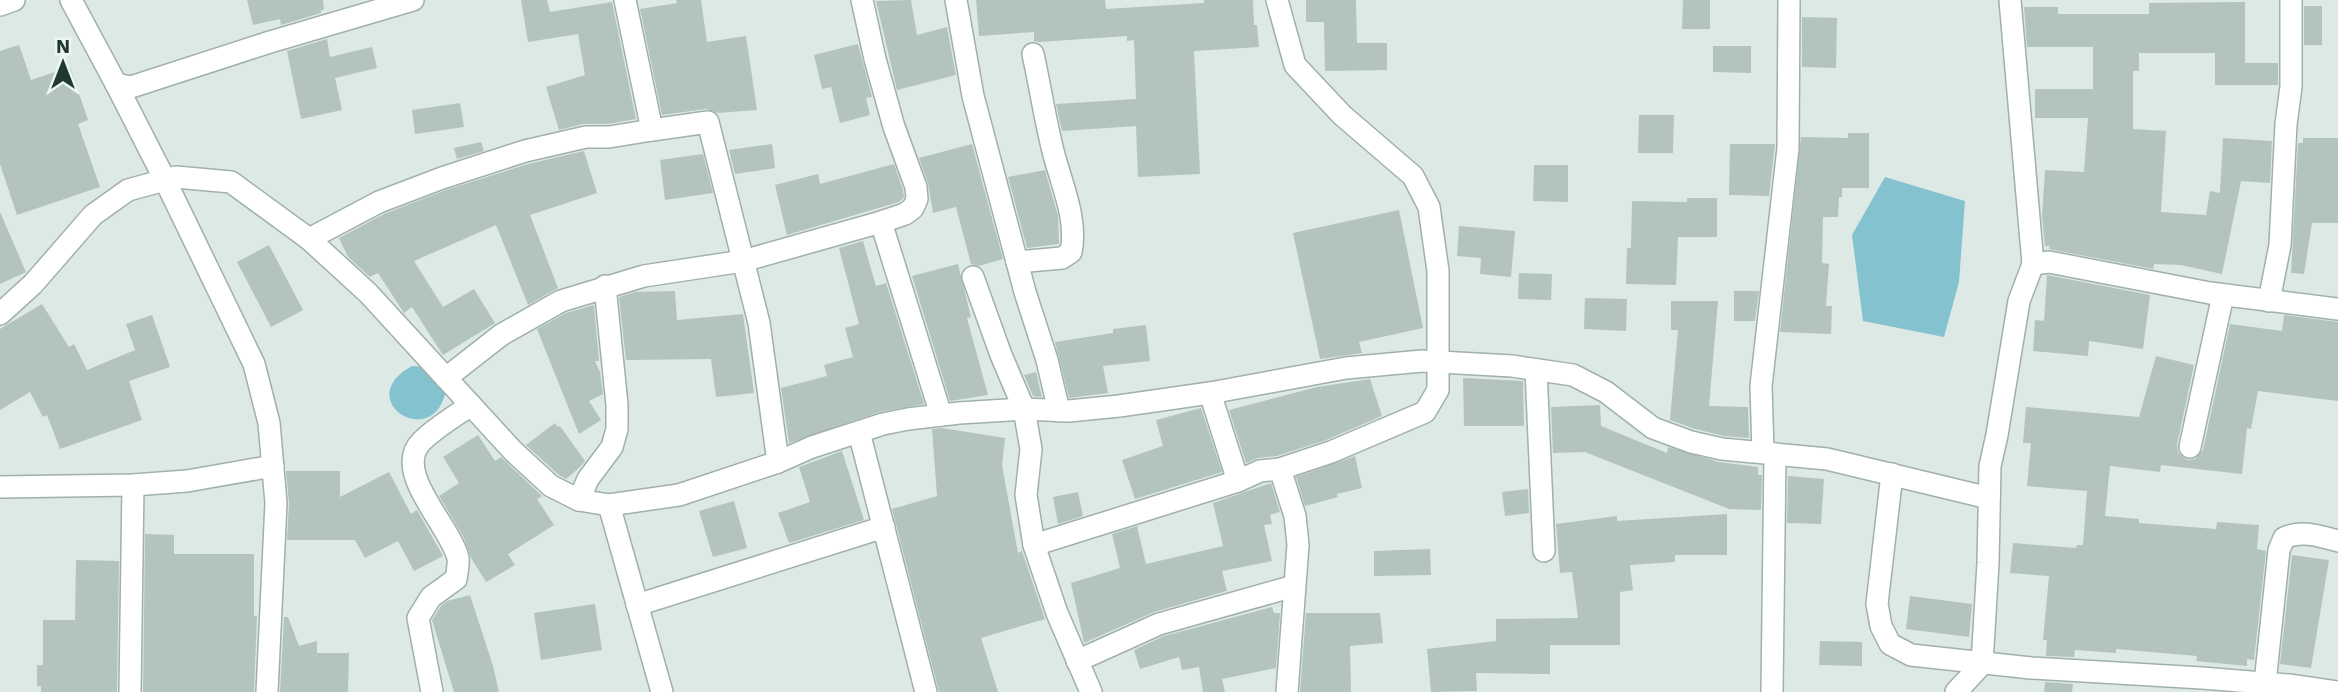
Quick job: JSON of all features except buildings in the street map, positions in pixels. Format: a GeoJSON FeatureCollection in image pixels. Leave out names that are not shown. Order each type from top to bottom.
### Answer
{"type":"FeatureCollection","features":[{"type":"Feature","properties":{"kind":"street"},"geometry":{"type":"LineString","coordinates":[[0,5],[14,0]]}},
{"type":"Feature","properties":{"kind":"street"},"geometry":{"type":"LineString","coordinates":[[71,0],[166,180],[254,364],[269,423],[276,503],[267,692]]}},
{"type":"Feature","properties":{"kind":"street"},"geometry":{"type":"LineString","coordinates":[[116,84],[131,87],[270,42],[414,0]]}},
{"type":"Feature","properties":{"kind":"street"},"geometry":{"type":"LineString","coordinates":[[625,0],[652,130]]}},
{"type":"Feature","properties":{"kind":"street"},"geometry":{"type":"LineString","coordinates":[[446,378],[500,335],[561,301],[644,276],[743,261],[881,222],[905,214],[913,208],[917,199],[916,187],[894,127],[862,0]]}},
{"type":"Feature","properties":{"kind":"street"},"geometry":{"type":"LineString","coordinates":[[956,0],[973,96],[1059,411]]}},
{"type":"Feature","properties":{"kind":"street"},"geometry":{"type":"LineString","coordinates":[[1034,545],[1238,481],[1260,471],[1280,469],[1331,453],[1426,412],[1438,390],[1438,271],[1429,207],[1413,176],[1342,115],[1295,65],[1277,0]]}},
{"type":"Feature","properties":{"kind":"street"},"geometry":{"type":"LineString","coordinates":[[1772,692],[1769,453],[1761,386],[1788,148],[1789,0]]}},
{"type":"Feature","properties":{"kind":"street"},"geometry":{"type":"LineString","coordinates":[[1956,692],[1982,664],[1990,466],[2019,301],[2033,264],[2010,0]]}},
{"type":"Feature","properties":{"kind":"street"},"geometry":{"type":"LineString","coordinates":[[2269,301],[2280,245],[2286,124],[2291,86],[2291,0]]}},
{"type":"Feature","properties":{"kind":"street"},"geometry":{"type":"LineString","coordinates":[[1017,262],[1062,258],[1072,252],[1074,240],[1073,225],[1053,149],[1033,54]]}},
{"type":"Feature","properties":{"kind":"street"},"geometry":{"type":"LineString","coordinates":[[309,239],[379,202],[525,151],[586,137],[609,137],[708,122],[759,323],[778,462]]}},
{"type":"Feature","properties":{"kind":"street"},"geometry":{"type":"LineString","coordinates":[[0,314],[33,284],[93,215],[128,190],[176,177],[231,182],[309,239],[368,293],[513,451],[551,486],[579,500],[609,505],[679,495],[883,424],[941,415],[1024,409],[1059,411],[1132,404],[1346,368],[1438,361],[1573,375],[1606,392],[1653,428],[1691,442],[1722,449],[1826,459],[1989,498]]}},
{"type":"Feature","properties":{"kind":"street"},"geometry":{"type":"LineString","coordinates":[[881,222],[941,415]]}},
{"type":"Feature","properties":{"kind":"street"},"geometry":{"type":"LineString","coordinates":[[2033,264],[2049,262],[2222,295],[2338,309]]}},
{"type":"Feature","properties":{"kind":"street"},"geometry":{"type":"LineString","coordinates":[[973,277],[1024,409],[1031,449],[1026,495],[1034,545],[1057,613],[1091,692]]}},
{"type":"Feature","properties":{"kind":"street"},"geometry":{"type":"LineString","coordinates":[[579,500],[588,479],[612,447],[617,429],[605,286]]}},
{"type":"Feature","properties":{"kind":"street"},"geometry":{"type":"LineString","coordinates":[[2190,447],[2222,295]]}},
{"type":"Feature","properties":{"kind":"street"},"geometry":{"type":"LineString","coordinates":[[1536,370],[1544,551]]}},
{"type":"Feature","properties":{"kind":"street"},"geometry":{"type":"LineString","coordinates":[[1210,393],[1238,481]]}},
{"type":"Feature","properties":{"kind":"street"},"geometry":{"type":"LineString","coordinates":[[432,692],[418,618],[431,597],[456,579],[459,561],[450,538],[415,479],[412,457],[421,442],[471,405]]}},
{"type":"Feature","properties":{"kind":"street"},"geometry":{"type":"LineString","coordinates":[[859,432],[926,692]]}},
{"type":"Feature","properties":{"kind":"street"},"geometry":{"type":"LineString","coordinates":[[0,487],[133,485],[187,481],[273,466]]}},
{"type":"Feature","properties":{"kind":"street"},"geometry":{"type":"LineString","coordinates":[[1280,469],[1295,516],[1298,545],[1287,692]]}},
{"type":"Feature","properties":{"kind":"street"},"geometry":{"type":"LineString","coordinates":[[1892,474],[1877,604],[1881,626],[1890,644],[1911,655],[1982,664],[2266,683],[2338,692]]}},
{"type":"Feature","properties":{"kind":"street"},"geometry":{"type":"LineString","coordinates":[[130,692],[133,485]]}},
{"type":"Feature","properties":{"kind":"street"},"geometry":{"type":"LineString","coordinates":[[609,505],[662,692]]}},
{"type":"Feature","properties":{"kind":"street"},"geometry":{"type":"LineString","coordinates":[[637,605],[884,527]]}},
{"type":"Feature","properties":{"kind":"street"},"geometry":{"type":"LineString","coordinates":[[2266,683],[2278,550],[2284,538],[2295,533],[2338,541]]}},
{"type":"Feature","properties":{"kind":"street"},"geometry":{"type":"LineString","coordinates":[[1077,661],[1159,624],[1294,586]]}},
{"type":"Feature","properties":{"kind":"water"},"geometry":{"type":"Polygon","coordinates":[[[1885,177],[1965,201],[1959,282],[1944,337],[1863,321],[1852,235],[1885,177]]]}},
{"type":"Feature","properties":{"kind":"water"},"geometry":{"type":"Polygon","coordinates":[[[412,366],[426,367],[446,390],[439,408],[427,418],[414,419],[401,414],[392,405],[389,393],[395,379],[412,366]]]}}]}
